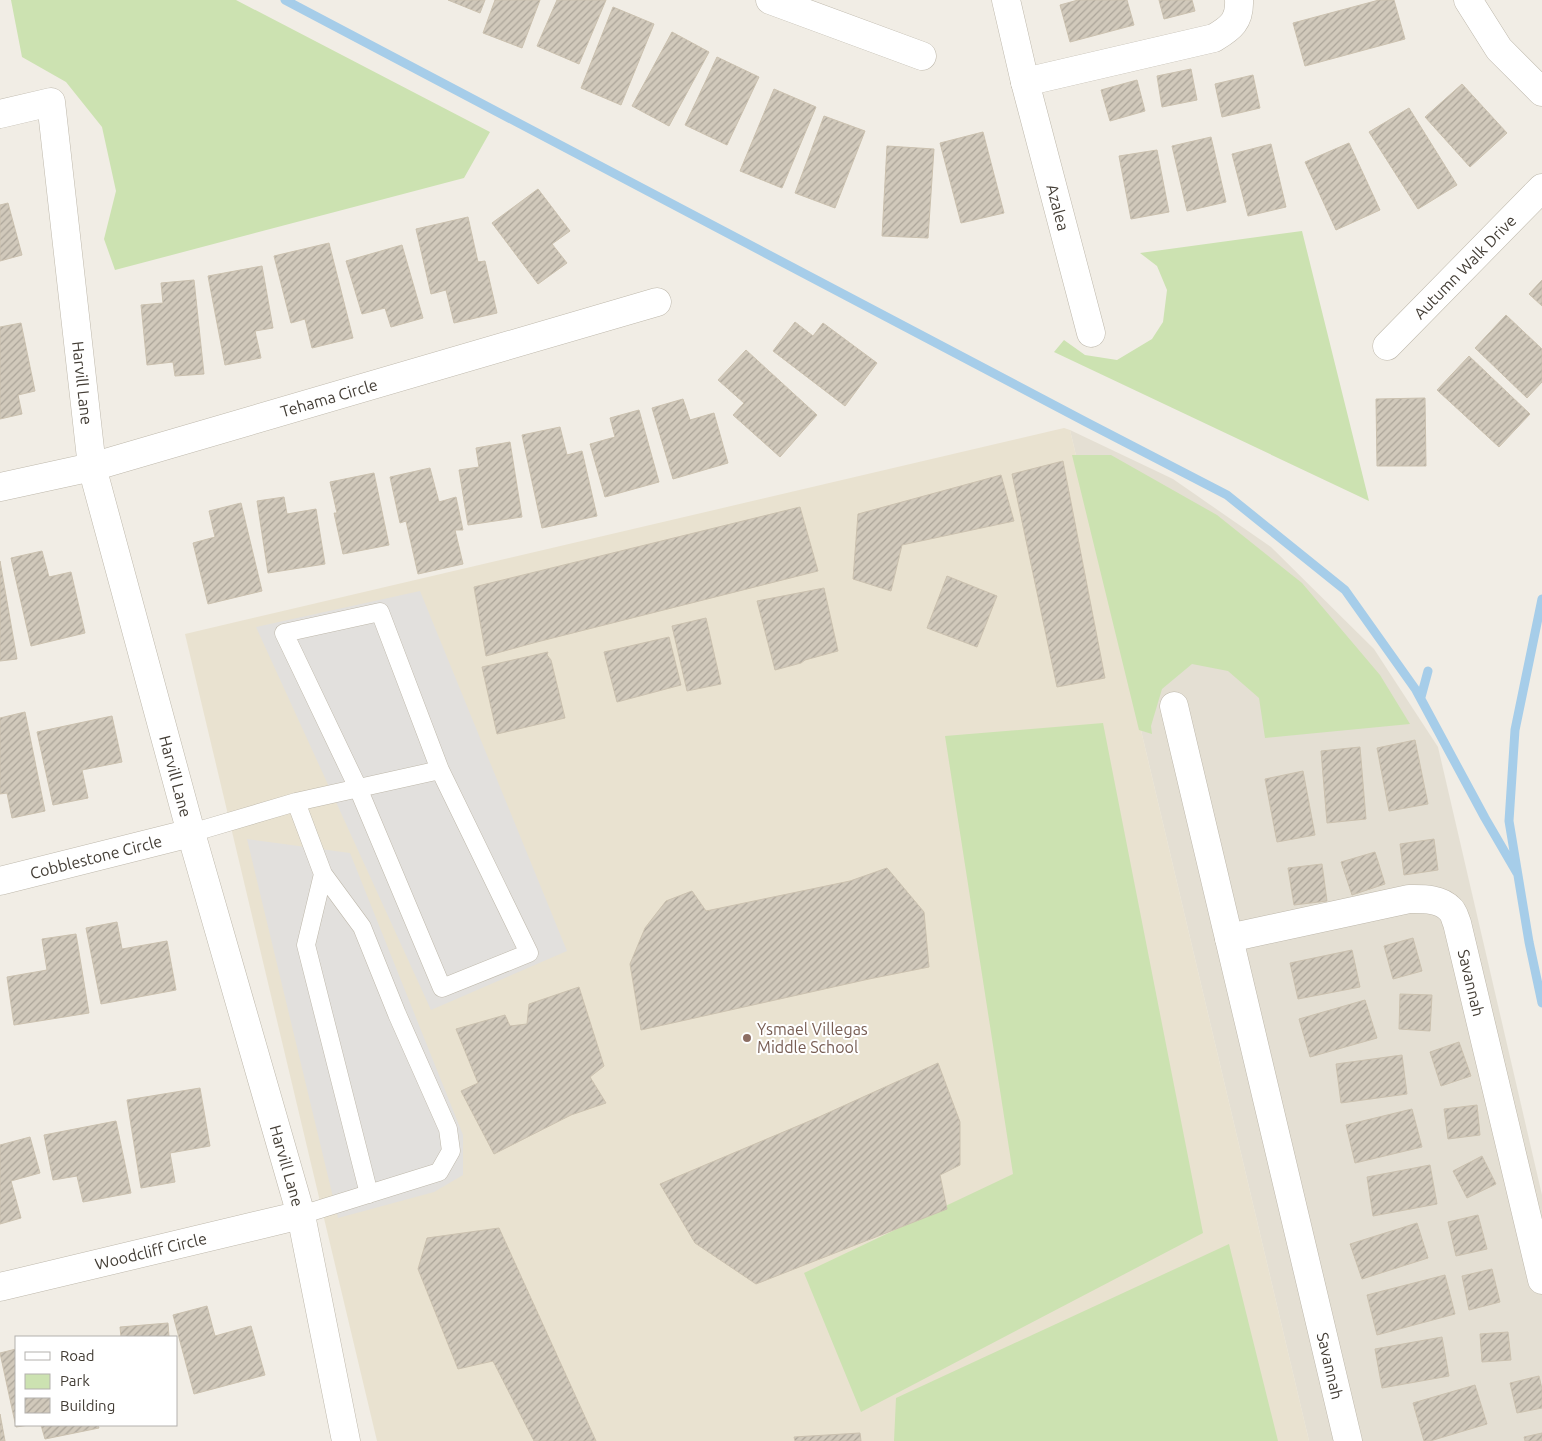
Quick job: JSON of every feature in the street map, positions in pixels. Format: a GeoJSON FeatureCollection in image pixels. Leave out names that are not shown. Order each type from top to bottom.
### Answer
{"type":"FeatureCollection","features":[{"type":"Feature","properties":{"kind":"street"},"geometry":{"type":"LineString","coordinates":[[770,0],[922,56]]}},
{"type":"Feature","properties":{"kind":"street","name":"Azalea"},"geometry":{"type":"LineString","coordinates":[[1006,0],[1025,82],[1091,333]]}},
{"type":"Feature","properties":{"kind":"street"},"geometry":{"type":"LineString","coordinates":[[1025,82],[1214,38],[1227,31],[1236,21],[1239,0]]}},
{"type":"Feature","properties":{"kind":"street"},"geometry":{"type":"LineString","coordinates":[[1468,0],[1499,50],[1542,92]]}},
{"type":"Feature","properties":{"kind":"street","name":"Harvill Lane"},"geometry":{"type":"LineString","coordinates":[[0,114],[51,102],[92,468],[191,833],[301,1215],[346,1441]]}},
{"type":"Feature","properties":{"kind":"street","name":"Autumn Walk Drive"},"geometry":{"type":"LineString","coordinates":[[1387,346],[1542,188]]}},
{"type":"Feature","properties":{"kind":"street","name":"Tehama Circle"},"geometry":{"type":"LineString","coordinates":[[0,487],[92,468],[656,302]]}},
{"type":"Feature","properties":{"kind":"street","name":"Savannah"},"geometry":{"type":"LineString","coordinates":[[1174,706],[1348,1441]]}},
{"type":"Feature","properties":{"kind":"street","name":"Cobblestone Circle"},"geometry":{"type":"LineString","coordinates":[[0,881],[191,833]]}},
{"type":"Feature","properties":{"kind":"street","name":"Savannah"},"geometry":{"type":"LineString","coordinates":[[1229,938],[1409,899],[1425,899],[1441,903],[1451,909],[1460,933],[1542,1280]]}},
{"type":"Feature","properties":{"kind":"street","name":"Woodcliff Circle"},"geometry":{"type":"LineString","coordinates":[[0,1287],[301,1215]]}},
{"type":"Feature","properties":{"kind":"lane"},"geometry":{"type":"LineString","coordinates":[[380,612],[440,770],[529,953],[442,988],[358,788],[284,633],[380,612]]}},
{"type":"Feature","properties":{"kind":"lane"},"geometry":{"type":"LineString","coordinates":[[191,833],[296,802],[440,770]]}},
{"type":"Feature","properties":{"kind":"lane"},"geometry":{"type":"LineString","coordinates":[[296,802],[324,874],[362,927],[448,1129],[451,1151],[439,1172],[301,1215]]}},
{"type":"Feature","properties":{"kind":"lane"},"geometry":{"type":"LineString","coordinates":[[324,874],[306,945],[369,1194]]}},
{"type":"Feature","properties":{"kind":"shaded area","name":"Ysmael Villegas Middle School"},"geometry":{"type":"Polygon","coordinates":[[[1064,428],[1070,430],[1309,1441],[377,1441],[185,634],[1064,428]]]}},
{"type":"Feature","properties":{"kind":"shaded area"},"geometry":{"type":"Polygon","coordinates":[[[1070,430],[1173,479],[1271,547],[1374,649],[1438,747],[1542,1195],[1542,1441],[1309,1441],[1070,430]]]}},
{"type":"Feature","properties":{"kind":"shaded area"},"geometry":{"type":"Polygon","coordinates":[[[420,591],[567,951],[431,1010],[256,627],[420,591]]]}},
{"type":"Feature","properties":{"kind":"shaded area"},"geometry":{"type":"Polygon","coordinates":[[[247,839],[350,853],[463,1135],[463,1175],[434,1192],[338,1218],[247,839]]]}},
{"type":"Feature","properties":{"kind":"green space"},"geometry":{"type":"Polygon","coordinates":[[[11,0],[236,0],[490,132],[464,178],[115,270],[104,239],[116,191],[102,127],[66,82],[22,57],[11,0]]]}},
{"type":"Feature","properties":{"kind":"green space"},"geometry":{"type":"Polygon","coordinates":[[[1302,231],[1369,501],[1054,352],[1064,340],[1085,355],[1117,360],[1152,339],[1163,322],[1167,290],[1157,266],[1140,253],[1302,231]]]}},
{"type":"Feature","properties":{"kind":"green space"},"geometry":{"type":"Polygon","coordinates":[[[1072,455],[1111,455],[1217,515],[1302,583],[1380,675],[1410,724],[1265,738],[1259,698],[1228,671],[1192,664],[1162,689],[1151,726],[1152,734],[1139,730],[1072,455]]]}},
{"type":"Feature","properties":{"kind":"green space"},"geometry":{"type":"Polygon","coordinates":[[[1103,723],[1203,1233],[861,1412],[804,1273],[1013,1174],[945,736],[1103,723]]]}},
{"type":"Feature","properties":{"kind":"green space"},"geometry":{"type":"Polygon","coordinates":[[[1229,1244],[1278,1441],[894,1441],[896,1398],[1229,1244]]]}},
{"type":"Feature","properties":{"kind":"building"},"geometry":{"type":"Polygon","coordinates":[[[448,0],[485,0],[480,13],[448,0]]]}},
{"type":"Feature","properties":{"kind":"building"},"geometry":{"type":"Polygon","coordinates":[[[495,0],[540,0],[522,48],[483,33],[495,0]]]}},
{"type":"Feature","properties":{"kind":"building"},"geometry":{"type":"Polygon","coordinates":[[[557,0],[606,0],[579,64],[537,46],[557,0]]]}},
{"type":"Feature","properties":{"kind":"building"},"geometry":{"type":"Polygon","coordinates":[[[1078,0],[1127,0],[1134,25],[1070,42],[1060,5],[1078,0]]]}},
{"type":"Feature","properties":{"kind":"building"},"geometry":{"type":"Polygon","coordinates":[[[1159,0],[1192,0],[1195,11],[1164,19],[1159,0]]]}},
{"type":"Feature","properties":{"kind":"building"},"geometry":{"type":"Polygon","coordinates":[[[1379,0],[1394,0],[1405,39],[1305,66],[1293,23],[1379,0]]]}},
{"type":"Feature","properties":{"kind":"building"},"geometry":{"type":"Polygon","coordinates":[[[613,7],[654,24],[621,105],[581,88],[613,7]]]}},
{"type":"Feature","properties":{"kind":"building"},"geometry":{"type":"Polygon","coordinates":[[[672,32],[709,52],[669,126],[632,106],[672,32]]]}},
{"type":"Feature","properties":{"kind":"building"},"geometry":{"type":"Polygon","coordinates":[[[717,57],[759,77],[727,145],[685,125],[717,57]]]}},
{"type":"Feature","properties":{"kind":"building"},"geometry":{"type":"Polygon","coordinates":[[[1191,69],[1197,100],[1162,107],[1157,76],[1191,69]]]}},
{"type":"Feature","properties":{"kind":"building"},"geometry":{"type":"Polygon","coordinates":[[[1253,75],[1260,108],[1222,117],[1215,84],[1253,75]]]}},
{"type":"Feature","properties":{"kind":"building"},"geometry":{"type":"Polygon","coordinates":[[[1137,80],[1145,111],[1110,121],[1101,90],[1137,80]]]}},
{"type":"Feature","properties":{"kind":"building"},"geometry":{"type":"Polygon","coordinates":[[[1462,84],[1507,133],[1470,167],[1425,117],[1462,84]]]}},
{"type":"Feature","properties":{"kind":"building"},"geometry":{"type":"Polygon","coordinates":[[[774,89],[816,107],[782,188],[740,171],[774,89]]]}},
{"type":"Feature","properties":{"kind":"building"},"geometry":{"type":"Polygon","coordinates":[[[1409,108],[1457,185],[1418,209],[1369,132],[1409,108]]]}},
{"type":"Feature","properties":{"kind":"building"},"geometry":{"type":"Polygon","coordinates":[[[824,116],[865,131],[835,208],[795,193],[824,116]]]}},
{"type":"Feature","properties":{"kind":"building"},"geometry":{"type":"Polygon","coordinates":[[[983,132],[1004,213],[961,223],[940,143],[983,132]]]}},
{"type":"Feature","properties":{"kind":"building"},"geometry":{"type":"Polygon","coordinates":[[[1211,137],[1226,202],[1187,211],[1172,146],[1211,137]]]}},
{"type":"Feature","properties":{"kind":"building"},"geometry":{"type":"Polygon","coordinates":[[[1349,143],[1380,210],[1336,230],[1305,162],[1349,143]]]}},
{"type":"Feature","properties":{"kind":"building"},"geometry":{"type":"Polygon","coordinates":[[[1271,144],[1286,207],[1248,216],[1232,154],[1271,144]]]}},
{"type":"Feature","properties":{"kind":"building"},"geometry":{"type":"Polygon","coordinates":[[[887,146],[934,149],[928,238],[882,236],[887,146]]]}},
{"type":"Feature","properties":{"kind":"building"},"geometry":{"type":"Polygon","coordinates":[[[1157,150],[1169,212],[1131,219],[1119,156],[1157,150]]]}},
{"type":"Feature","properties":{"kind":"building"},"geometry":{"type":"Polygon","coordinates":[[[538,189],[570,231],[552,244],[567,263],[538,284],[492,223],[538,189]]]}},
{"type":"Feature","properties":{"kind":"building"},"geometry":{"type":"Polygon","coordinates":[[[8,203],[22,255],[0,261],[0,205],[8,203]]]}},
{"type":"Feature","properties":{"kind":"building"},"geometry":{"type":"Polygon","coordinates":[[[468,217],[478,262],[485,261],[497,313],[454,323],[446,290],[431,294],[416,229],[468,217]]]}},
{"type":"Feature","properties":{"kind":"building"},"geometry":{"type":"Polygon","coordinates":[[[329,243],[353,338],[312,348],[305,319],[291,323],[274,256],[329,243]]]}},
{"type":"Feature","properties":{"kind":"building"},"geometry":{"type":"Polygon","coordinates":[[[402,245],[423,318],[391,327],[385,308],[362,314],[346,261],[402,245]]]}},
{"type":"Feature","properties":{"kind":"building"},"geometry":{"type":"Polygon","coordinates":[[[262,266],[273,328],[255,331],[261,358],[225,365],[208,276],[262,266]]]}},
{"type":"Feature","properties":{"kind":"building"},"geometry":{"type":"Polygon","coordinates":[[[194,280],[204,374],[175,376],[173,362],[147,365],[141,305],[163,303],[161,283],[194,280]]]}},
{"type":"Feature","properties":{"kind":"building"},"geometry":{"type":"Polygon","coordinates":[[[1542,280],[1542,306],[1529,294],[1542,280]]]}},
{"type":"Feature","properties":{"kind":"building"},"geometry":{"type":"Polygon","coordinates":[[[1506,315],[1542,349],[1542,382],[1527,398],[1475,348],[1506,315]]]}},
{"type":"Feature","properties":{"kind":"building"},"geometry":{"type":"Polygon","coordinates":[[[795,322],[813,336],[823,323],[877,363],[845,406],[773,351],[795,322]]]}},
{"type":"Feature","properties":{"kind":"building"},"geometry":{"type":"Polygon","coordinates":[[[21,323],[35,391],[18,395],[22,414],[0,419],[0,327],[21,323]]]}},
{"type":"Feature","properties":{"kind":"building"},"geometry":{"type":"Polygon","coordinates":[[[746,350],[817,415],[780,457],[733,415],[744,403],[718,380],[746,350]]]}},
{"type":"Feature","properties":{"kind":"building"},"geometry":{"type":"Polygon","coordinates":[[[1469,356],[1530,414],[1499,447],[1437,390],[1469,356]]]}},
{"type":"Feature","properties":{"kind":"building"},"geometry":{"type":"Polygon","coordinates":[[[1425,398],[1426,466],[1377,466],[1376,399],[1425,398]]]}},
{"type":"Feature","properties":{"kind":"building"},"geometry":{"type":"Polygon","coordinates":[[[683,399],[690,420],[714,413],[728,463],[673,479],[652,408],[683,399]]]}},
{"type":"Feature","properties":{"kind":"building"},"geometry":{"type":"Polygon","coordinates":[[[639,410],[659,482],[605,497],[590,444],[615,437],[610,418],[639,410]]]}},
{"type":"Feature","properties":{"kind":"building"},"geometry":{"type":"Polygon","coordinates":[[[560,427],[567,455],[582,451],[597,516],[542,528],[522,435],[560,427]]]}},
{"type":"Feature","properties":{"kind":"building"},"geometry":{"type":"Polygon","coordinates":[[[510,442],[522,517],[468,525],[459,470],[479,467],[476,448],[510,442]]]}},
{"type":"Feature","properties":{"kind":"building"},"geometry":{"type":"Polygon","coordinates":[[[1063,461],[1105,678],[1057,687],[1012,474],[1063,461]]]}},
{"type":"Feature","properties":{"kind":"building"},"geometry":{"type":"Polygon","coordinates":[[[430,468],[439,502],[456,497],[463,530],[455,530],[463,564],[418,574],[406,521],[400,523],[390,477],[430,468]]]}},
{"type":"Feature","properties":{"kind":"building"},"geometry":{"type":"Polygon","coordinates":[[[374,473],[389,545],[343,554],[334,513],[337,513],[330,482],[374,473]]]}},
{"type":"Feature","properties":{"kind":"building"},"geometry":{"type":"Polygon","coordinates":[[[1001,475],[1014,521],[902,545],[891,591],[853,579],[858,514],[1001,475]]]}},
{"type":"Feature","properties":{"kind":"building"},"geometry":{"type":"Polygon","coordinates":[[[284,497],[287,514],[316,509],[325,564],[268,573],[257,501],[284,497]]]}},
{"type":"Feature","properties":{"kind":"building"},"geometry":{"type":"Polygon","coordinates":[[[241,503],[262,591],[208,604],[193,543],[215,537],[209,511],[241,503]]]}},
{"type":"Feature","properties":{"kind":"building"},"geometry":{"type":"Polygon","coordinates":[[[800,507],[818,571],[486,656],[474,587],[800,507]]]}},
{"type":"Feature","properties":{"kind":"building"},"geometry":{"type":"Polygon","coordinates":[[[42,551],[49,577],[71,572],[85,633],[31,646],[11,558],[42,551]]]}},
{"type":"Feature","properties":{"kind":"building"},"geometry":{"type":"Polygon","coordinates":[[[0,561],[17,659],[0,661],[0,561]]]}},
{"type":"Feature","properties":{"kind":"building"},"geometry":{"type":"Polygon","coordinates":[[[947,576],[997,596],[977,647],[927,628],[947,576]]]}},
{"type":"Feature","properties":{"kind":"building"},"geometry":{"type":"Polygon","coordinates":[[[824,588],[838,651],[775,670],[757,601],[824,588]]]}},
{"type":"Feature","properties":{"kind":"building"},"geometry":{"type":"Polygon","coordinates":[[[706,618],[721,684],[687,691],[672,626],[706,618]]]}},
{"type":"Feature","properties":{"kind":"building"},"geometry":{"type":"Polygon","coordinates":[[[669,637],[681,685],[617,702],[604,652],[669,637]]]}},
{"type":"Feature","properties":{"kind":"building"},"geometry":{"type":"Polygon","coordinates":[[[548,652],[547,655],[551,660],[565,718],[497,734],[482,667],[548,652]]]}},
{"type":"Feature","properties":{"kind":"building"},"geometry":{"type":"Polygon","coordinates":[[[25,712],[45,811],[12,818],[7,793],[0,794],[0,718],[25,712]]]}},
{"type":"Feature","properties":{"kind":"building"},"geometry":{"type":"Polygon","coordinates":[[[112,716],[122,762],[82,770],[88,798],[53,805],[37,732],[112,716]]]}},
{"type":"Feature","properties":{"kind":"building"},"geometry":{"type":"Polygon","coordinates":[[[1415,740],[1428,804],[1389,811],[1377,748],[1415,740]]]}},
{"type":"Feature","properties":{"kind":"building"},"geometry":{"type":"Polygon","coordinates":[[[1360,747],[1366,819],[1327,823],[1321,751],[1360,747]]]}},
{"type":"Feature","properties":{"kind":"building"},"geometry":{"type":"Polygon","coordinates":[[[1303,771],[1315,835],[1277,842],[1265,779],[1303,771]]]}},
{"type":"Feature","properties":{"kind":"building"},"geometry":{"type":"Polygon","coordinates":[[[1434,839],[1438,870],[1404,875],[1400,844],[1434,839]]]}},
{"type":"Feature","properties":{"kind":"building"},"geometry":{"type":"Polygon","coordinates":[[[1375,852],[1385,884],[1352,895],[1341,862],[1375,852]]]}},
{"type":"Feature","properties":{"kind":"building"},"geometry":{"type":"Polygon","coordinates":[[[1322,864],[1327,901],[1294,905],[1288,868],[1322,864]]]}},
{"type":"Feature","properties":{"kind":"building"},"geometry":{"type":"Polygon","coordinates":[[[887,868],[924,912],[929,967],[641,1030],[630,964],[645,928],[666,901],[692,891],[706,911],[850,881],[887,868]]]}},
{"type":"Feature","properties":{"kind":"building"},"geometry":{"type":"Polygon","coordinates":[[[117,922],[122,949],[167,941],[176,990],[101,1004],[86,928],[117,922]]]}},
{"type":"Feature","properties":{"kind":"building"},"geometry":{"type":"Polygon","coordinates":[[[76,934],[89,1013],[14,1025],[7,977],[47,970],[42,939],[76,934]]]}},
{"type":"Feature","properties":{"kind":"building"},"geometry":{"type":"Polygon","coordinates":[[[1413,938],[1422,971],[1393,979],[1384,946],[1413,938]]]}},
{"type":"Feature","properties":{"kind":"building"},"geometry":{"type":"Polygon","coordinates":[[[1352,950],[1360,987],[1298,999],[1290,963],[1352,950]]]}},
{"type":"Feature","properties":{"kind":"building"},"geometry":{"type":"Polygon","coordinates":[[[579,987],[604,1066],[590,1077],[606,1103],[571,1115],[494,1154],[461,1091],[478,1083],[456,1029],[505,1015],[510,1026],[527,1024],[529,1004],[579,987]]]}},
{"type":"Feature","properties":{"kind":"building"},"geometry":{"type":"Polygon","coordinates":[[[1400,994],[1432,995],[1430,1031],[1399,1029],[1400,994]]]}},
{"type":"Feature","properties":{"kind":"building"},"geometry":{"type":"Polygon","coordinates":[[[1365,1000],[1377,1038],[1310,1057],[1299,1019],[1365,1000]]]}},
{"type":"Feature","properties":{"kind":"building"},"geometry":{"type":"Polygon","coordinates":[[[1459,1042],[1471,1076],[1441,1086],[1430,1052],[1459,1042]]]}},
{"type":"Feature","properties":{"kind":"building"},"geometry":{"type":"Polygon","coordinates":[[[1402,1055],[1407,1094],[1341,1103],[1336,1064],[1402,1055]]]}},
{"type":"Feature","properties":{"kind":"building"},"geometry":{"type":"Polygon","coordinates":[[[938,1063],[960,1122],[960,1165],[940,1175],[947,1209],[756,1284],[695,1243],[660,1184],[819,1117],[938,1063]]]}},
{"type":"Feature","properties":{"kind":"building"},"geometry":{"type":"Polygon","coordinates":[[[200,1088],[210,1146],[170,1153],[175,1182],[141,1188],[127,1100],[200,1088]]]}},
{"type":"Feature","properties":{"kind":"building"},"geometry":{"type":"Polygon","coordinates":[[[1477,1105],[1480,1135],[1448,1139],[1444,1109],[1477,1105]]]}},
{"type":"Feature","properties":{"kind":"building"},"geometry":{"type":"Polygon","coordinates":[[[1412,1109],[1422,1147],[1355,1163],[1346,1125],[1412,1109]]]}},
{"type":"Feature","properties":{"kind":"building"},"geometry":{"type":"Polygon","coordinates":[[[116,1121],[131,1193],[83,1202],[77,1176],[53,1180],[44,1135],[116,1121]]]}},
{"type":"Feature","properties":{"kind":"building"},"geometry":{"type":"Polygon","coordinates":[[[30,1137],[40,1173],[11,1181],[21,1218],[0,1224],[0,1145],[30,1137]]]}},
{"type":"Feature","properties":{"kind":"building"},"geometry":{"type":"Polygon","coordinates":[[[1482,1156],[1496,1184],[1467,1198],[1453,1171],[1482,1156]]]}},
{"type":"Feature","properties":{"kind":"building"},"geometry":{"type":"Polygon","coordinates":[[[1430,1165],[1437,1204],[1373,1216],[1367,1177],[1430,1165]]]}},
{"type":"Feature","properties":{"kind":"building"},"geometry":{"type":"Polygon","coordinates":[[[1478,1215],[1487,1249],[1456,1256],[1448,1222],[1478,1215]]]}},
{"type":"Feature","properties":{"kind":"building"},"geometry":{"type":"Polygon","coordinates":[[[1417,1223],[1428,1258],[1362,1279],[1350,1244],[1417,1223]]]}},
{"type":"Feature","properties":{"kind":"building"},"geometry":{"type":"Polygon","coordinates":[[[499,1228],[596,1441],[534,1441],[493,1361],[458,1369],[418,1269],[427,1238],[499,1228]]]}},
{"type":"Feature","properties":{"kind":"building"},"geometry":{"type":"Polygon","coordinates":[[[1492,1269],[1500,1302],[1469,1310],[1462,1276],[1492,1269]]]}},
{"type":"Feature","properties":{"kind":"building"},"geometry":{"type":"Polygon","coordinates":[[[1445,1275],[1455,1314],[1377,1335],[1367,1295],[1445,1275]]]}},
{"type":"Feature","properties":{"kind":"building"},"geometry":{"type":"Polygon","coordinates":[[[207,1306],[215,1336],[251,1326],[265,1375],[194,1394],[173,1315],[207,1306]]]}},
{"type":"Feature","properties":{"kind":"building"},"geometry":{"type":"Polygon","coordinates":[[[168,1323],[169,1336],[121,1336],[120,1327],[168,1323]]]}},
{"type":"Feature","properties":{"kind":"building"},"geometry":{"type":"Polygon","coordinates":[[[1508,1332],[1511,1360],[1482,1362],[1480,1334],[1508,1332]]]}},
{"type":"Feature","properties":{"kind":"building"},"geometry":{"type":"Polygon","coordinates":[[[1442,1337],[1449,1376],[1382,1388],[1375,1349],[1442,1337]]]}},
{"type":"Feature","properties":{"kind":"building"},"geometry":{"type":"Polygon","coordinates":[[[15,1349],[15,1422],[0,1353],[15,1349]]]}},
{"type":"Feature","properties":{"kind":"building"},"geometry":{"type":"Polygon","coordinates":[[[1539,1376],[1542,1389],[1542,1408],[1517,1413],[1510,1383],[1539,1376]]]}},
{"type":"Feature","properties":{"kind":"building"},"geometry":{"type":"Polygon","coordinates":[[[1475,1385],[1487,1424],[1430,1441],[1424,1441],[1413,1403],[1475,1385]]]}},
{"type":"Feature","properties":{"kind":"building"},"geometry":{"type":"Polygon","coordinates":[[[0,1414],[5,1441],[0,1441],[0,1414]]]}},
{"type":"Feature","properties":{"kind":"building"},"geometry":{"type":"Polygon","coordinates":[[[41,1426],[98,1426],[99,1428],[45,1439],[41,1426]]]}},
{"type":"Feature","properties":{"kind":"building"},"geometry":{"type":"Polygon","coordinates":[[[860,1433],[861,1441],[795,1441],[794,1437],[860,1433]]]}},
{"type":"Feature","properties":{"kind":"building"},"geometry":{"type":"Polygon","coordinates":[[[1542,1433],[1542,1441],[1525,1441],[1524,1437],[1542,1433]]]}},
{"type":"Feature","properties":{"kind":"waterway"},"geometry":{"type":"LineString","coordinates":[[285,0],[1227,495],[1345,590],[1416,690],[1517,873]]}},
{"type":"Feature","properties":{"kind":"waterway"},"geometry":{"type":"LineString","coordinates":[[1542,599],[1515,730],[1509,821],[1529,942],[1542,1003]]}},
{"type":"Feature","properties":{"kind":"waterway"},"geometry":{"type":"LineString","coordinates":[[1421,697],[1428,671]]}},
{"type":"Feature","properties":{"kind":"place","name":"Ysmael Villegas Middle School"},"geometry":{"type":"Point","coordinates":[747,1038]}}]}
